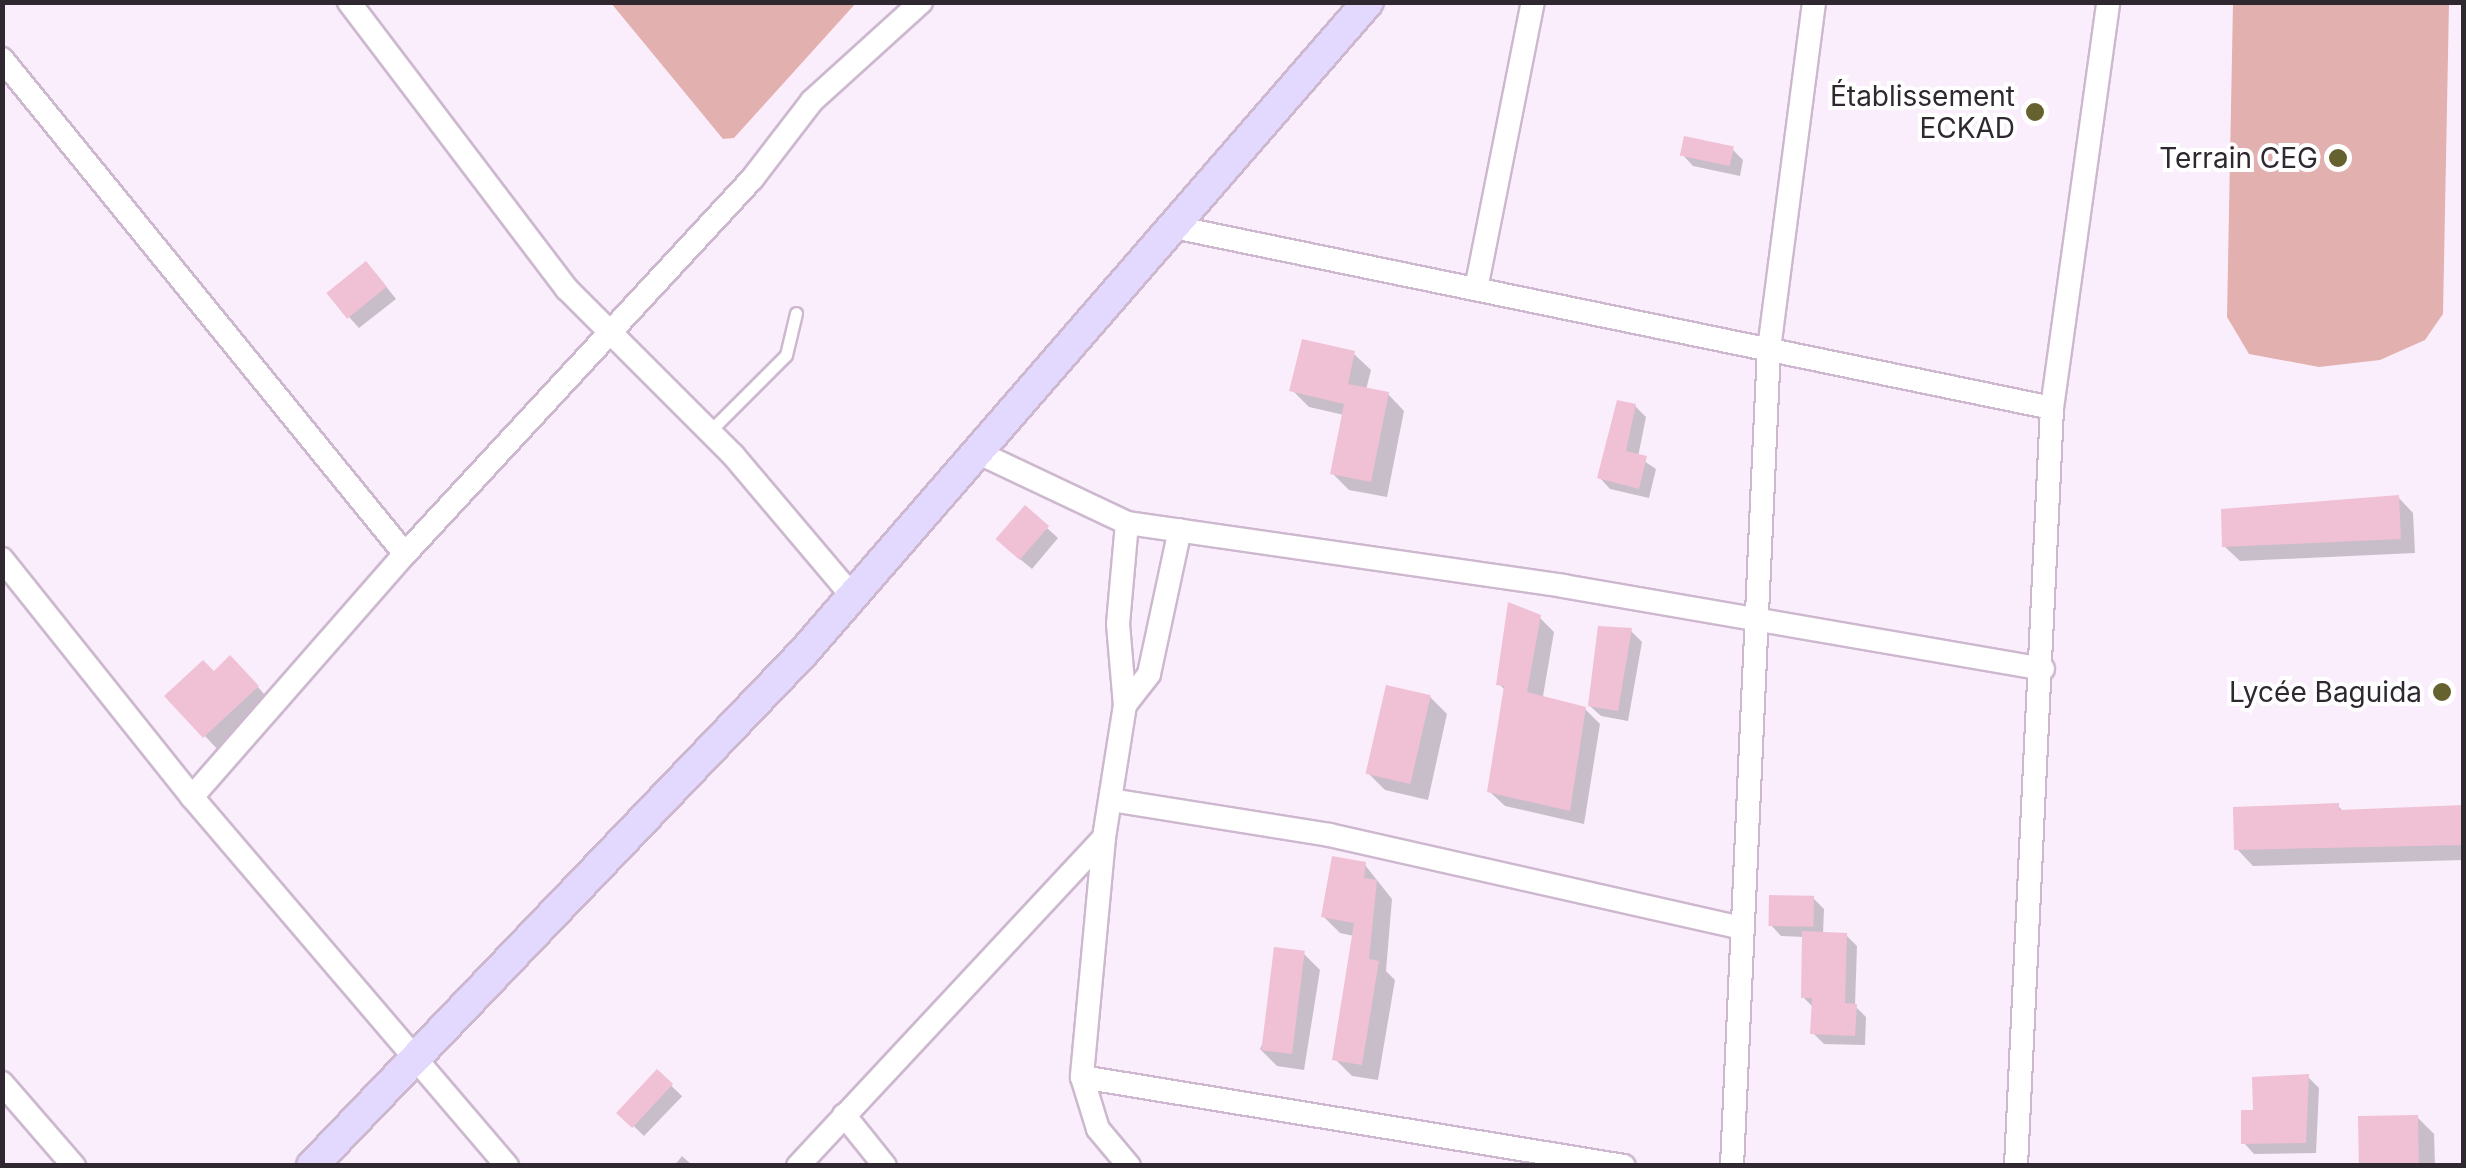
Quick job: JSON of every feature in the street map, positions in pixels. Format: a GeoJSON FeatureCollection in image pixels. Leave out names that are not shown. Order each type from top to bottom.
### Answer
{"type":"FeatureCollection","features":[{"type":"Feature","properties":{"kind":"street"},"geometry":{"type":"LineString","coordinates":[[349,2],[606,335],[710,431],[853,597]]}},
{"type":"Feature","properties":{"kind":"street"},"geometry":{"type":"LineString","coordinates":[[192,797],[405,554],[752,179],[812,101],[922,2]]}},
{"type":"Feature","properties":{"kind":"street"},"geometry":{"type":"LineString","coordinates":[[312,1166],[853,597],[1368,2]]}},
{"type":"Feature","properties":{"kind":"street"},"geometry":{"type":"LineString","coordinates":[[1476,289],[1533,2]]}},
{"type":"Feature","properties":{"kind":"street"},"geometry":{"type":"LineString","coordinates":[[1732,1166],[1760,620],[1769,349],[1814,2]]}},
{"type":"Feature","properties":{"kind":"street"},"geometry":{"type":"LineString","coordinates":[[2016,1166],[2043,669],[2052,408],[2108,2]]}},
{"type":"Feature","properties":{"kind":"street"},"geometry":{"type":"LineString","coordinates":[[2,59],[405,554]]}},
{"type":"Feature","properties":{"kind":"street"},"geometry":{"type":"LineString","coordinates":[[1174,227],[2052,408]]}},
{"type":"Feature","properties":{"kind":"street"},"geometry":{"type":"LineString","coordinates":[[979,452],[1127,523],[1760,620],[2043,669]]}},
{"type":"Feature","properties":{"kind":"street"},"geometry":{"type":"LineString","coordinates":[[1127,523],[1118,624],[1126,705],[1104,838],[1082,1078],[1098,1128],[1130,1166]]}},
{"type":"Feature","properties":{"kind":"street"},"geometry":{"type":"LineString","coordinates":[[1126,705],[1149,674],[1180,530]]}},
{"type":"Feature","properties":{"kind":"street"},"geometry":{"type":"LineString","coordinates":[[2,559],[192,797],[508,1166]]}},
{"type":"Feature","properties":{"kind":"street"},"geometry":{"type":"LineString","coordinates":[[1112,800],[1328,835],[1742,928]]}},
{"type":"Feature","properties":{"kind":"street"},"geometry":{"type":"LineString","coordinates":[[798,1166],[1104,838]]}},
{"type":"Feature","properties":{"kind":"street"},"geometry":{"type":"LineString","coordinates":[[1082,1078],[1624,1166]]}},
{"type":"Feature","properties":{"kind":"street"},"geometry":{"type":"LineString","coordinates":[[2,1083],[74,1166]]}},
{"type":"Feature","properties":{"kind":"street"},"geometry":{"type":"LineString","coordinates":[[844,1115],[885,1166]]}},
{"type":"Feature","properties":{"kind":"lane"},"geometry":{"type":"LineString","coordinates":[[710,431],[786,355],[796,313]]}},
{"type":"Feature","properties":{"kind":"shaded area"},"geometry":{"type":"Polygon","coordinates":[[[611,3],[856,3],[734,138],[723,139],[611,3]]]}},
{"type":"Feature","properties":{"kind":"shaded area","name":"Terrain CEG"},"geometry":{"type":"Polygon","coordinates":[[[2233,3],[2449,3],[2443,314],[2425,340],[2380,360],[2319,367],[2249,354],[2227,317],[2233,3]]]}},
{"type":"Feature","properties":{"kind":"building"},"geometry":{"type":"Polygon","coordinates":[[[1684,136],[1734,147],[1730,166],[1680,156],[1684,136]]]}},
{"type":"Feature","properties":{"kind":"building"},"geometry":{"type":"Polygon","coordinates":[[[366,261],[387,287],[347,319],[326,293],[366,261]]]}},
{"type":"Feature","properties":{"kind":"building"},"geometry":{"type":"Polygon","coordinates":[[[1302,339],[1355,351],[1348,384],[1389,392],[1371,482],[1330,474],[1344,404],[1289,391],[1302,339]]]}},
{"type":"Feature","properties":{"kind":"building"},"geometry":{"type":"Polygon","coordinates":[[[1617,400],[1636,404],[1626,451],[1647,456],[1639,489],[1597,478],[1617,400]]]}},
{"type":"Feature","properties":{"kind":"building"},"geometry":{"type":"Polygon","coordinates":[[[2399,495],[2401,539],[2222,547],[2221,509],[2399,495]]]}},
{"type":"Feature","properties":{"kind":"building"},"geometry":{"type":"Polygon","coordinates":[[[1025,505],[1049,526],[1020,560],[995,539],[1025,505]]]}},
{"type":"Feature","properties":{"kind":"building"},"geometry":{"type":"Polygon","coordinates":[[[1508,602],[1541,615],[1527,692],[1586,707],[1570,811],[1487,792],[1504,686],[1496,685],[1508,602]]]}},
{"type":"Feature","properties":{"kind":"building"},"geometry":{"type":"Polygon","coordinates":[[[1598,626],[1632,628],[1618,711],[1588,706],[1598,626]]]}},
{"type":"Feature","properties":{"kind":"building"},"geometry":{"type":"Polygon","coordinates":[[[230,655],[259,686],[203,738],[164,696],[203,660],[214,671],[230,655]]]}},
{"type":"Feature","properties":{"kind":"building"},"geometry":{"type":"Polygon","coordinates":[[[1386,685],[1431,695],[1410,784],[1366,774],[1386,685]]]}},
{"type":"Feature","properties":{"kind":"building"},"geometry":{"type":"Polygon","coordinates":[[[2339,803],[2339,810],[2464,805],[2464,845],[2234,850],[2233,807],[2339,803]]]}},
{"type":"Feature","properties":{"kind":"building"},"geometry":{"type":"Polygon","coordinates":[[[1332,856],[1366,862],[1364,878],[1377,880],[1369,959],[1379,961],[1362,1065],[1332,1060],[1354,923],[1321,917],[1332,856]]]}},
{"type":"Feature","properties":{"kind":"building"},"geometry":{"type":"Polygon","coordinates":[[[1769,895],[1814,896],[1813,927],[1768,926],[1769,895]]]}},
{"type":"Feature","properties":{"kind":"building"},"geometry":{"type":"Polygon","coordinates":[[[1802,931],[1847,933],[1845,1003],[1857,1004],[1855,1036],[1810,1034],[1812,998],[1801,998],[1802,931]]]}},
{"type":"Feature","properties":{"kind":"building"},"geometry":{"type":"Polygon","coordinates":[[[1274,947],[1305,951],[1292,1054],[1261,1050],[1274,947]]]}},
{"type":"Feature","properties":{"kind":"building"},"geometry":{"type":"Polygon","coordinates":[[[657,1069],[673,1084],[632,1128],[616,1113],[657,1069]]]}},
{"type":"Feature","properties":{"kind":"building"},"geometry":{"type":"Polygon","coordinates":[[[2309,1074],[2306,1143],[2241,1144],[2241,1110],[2253,1110],[2252,1077],[2309,1074]]]}},
{"type":"Feature","properties":{"kind":"building"},"geometry":{"type":"Polygon","coordinates":[[[2418,1115],[2419,1166],[2359,1166],[2358,1116],[2418,1115]]]}},
{"type":"Feature","properties":{"kind":"place","name":"Établissement ECKAD"},"geometry":{"type":"Point","coordinates":[2035,112]}},
{"type":"Feature","properties":{"kind":"place","name":"Terrain CEG"},"geometry":{"type":"Point","coordinates":[2338,158]}},
{"type":"Feature","properties":{"kind":"place","name":"Lycée Baguida"},"geometry":{"type":"Point","coordinates":[2442,692]}}]}
